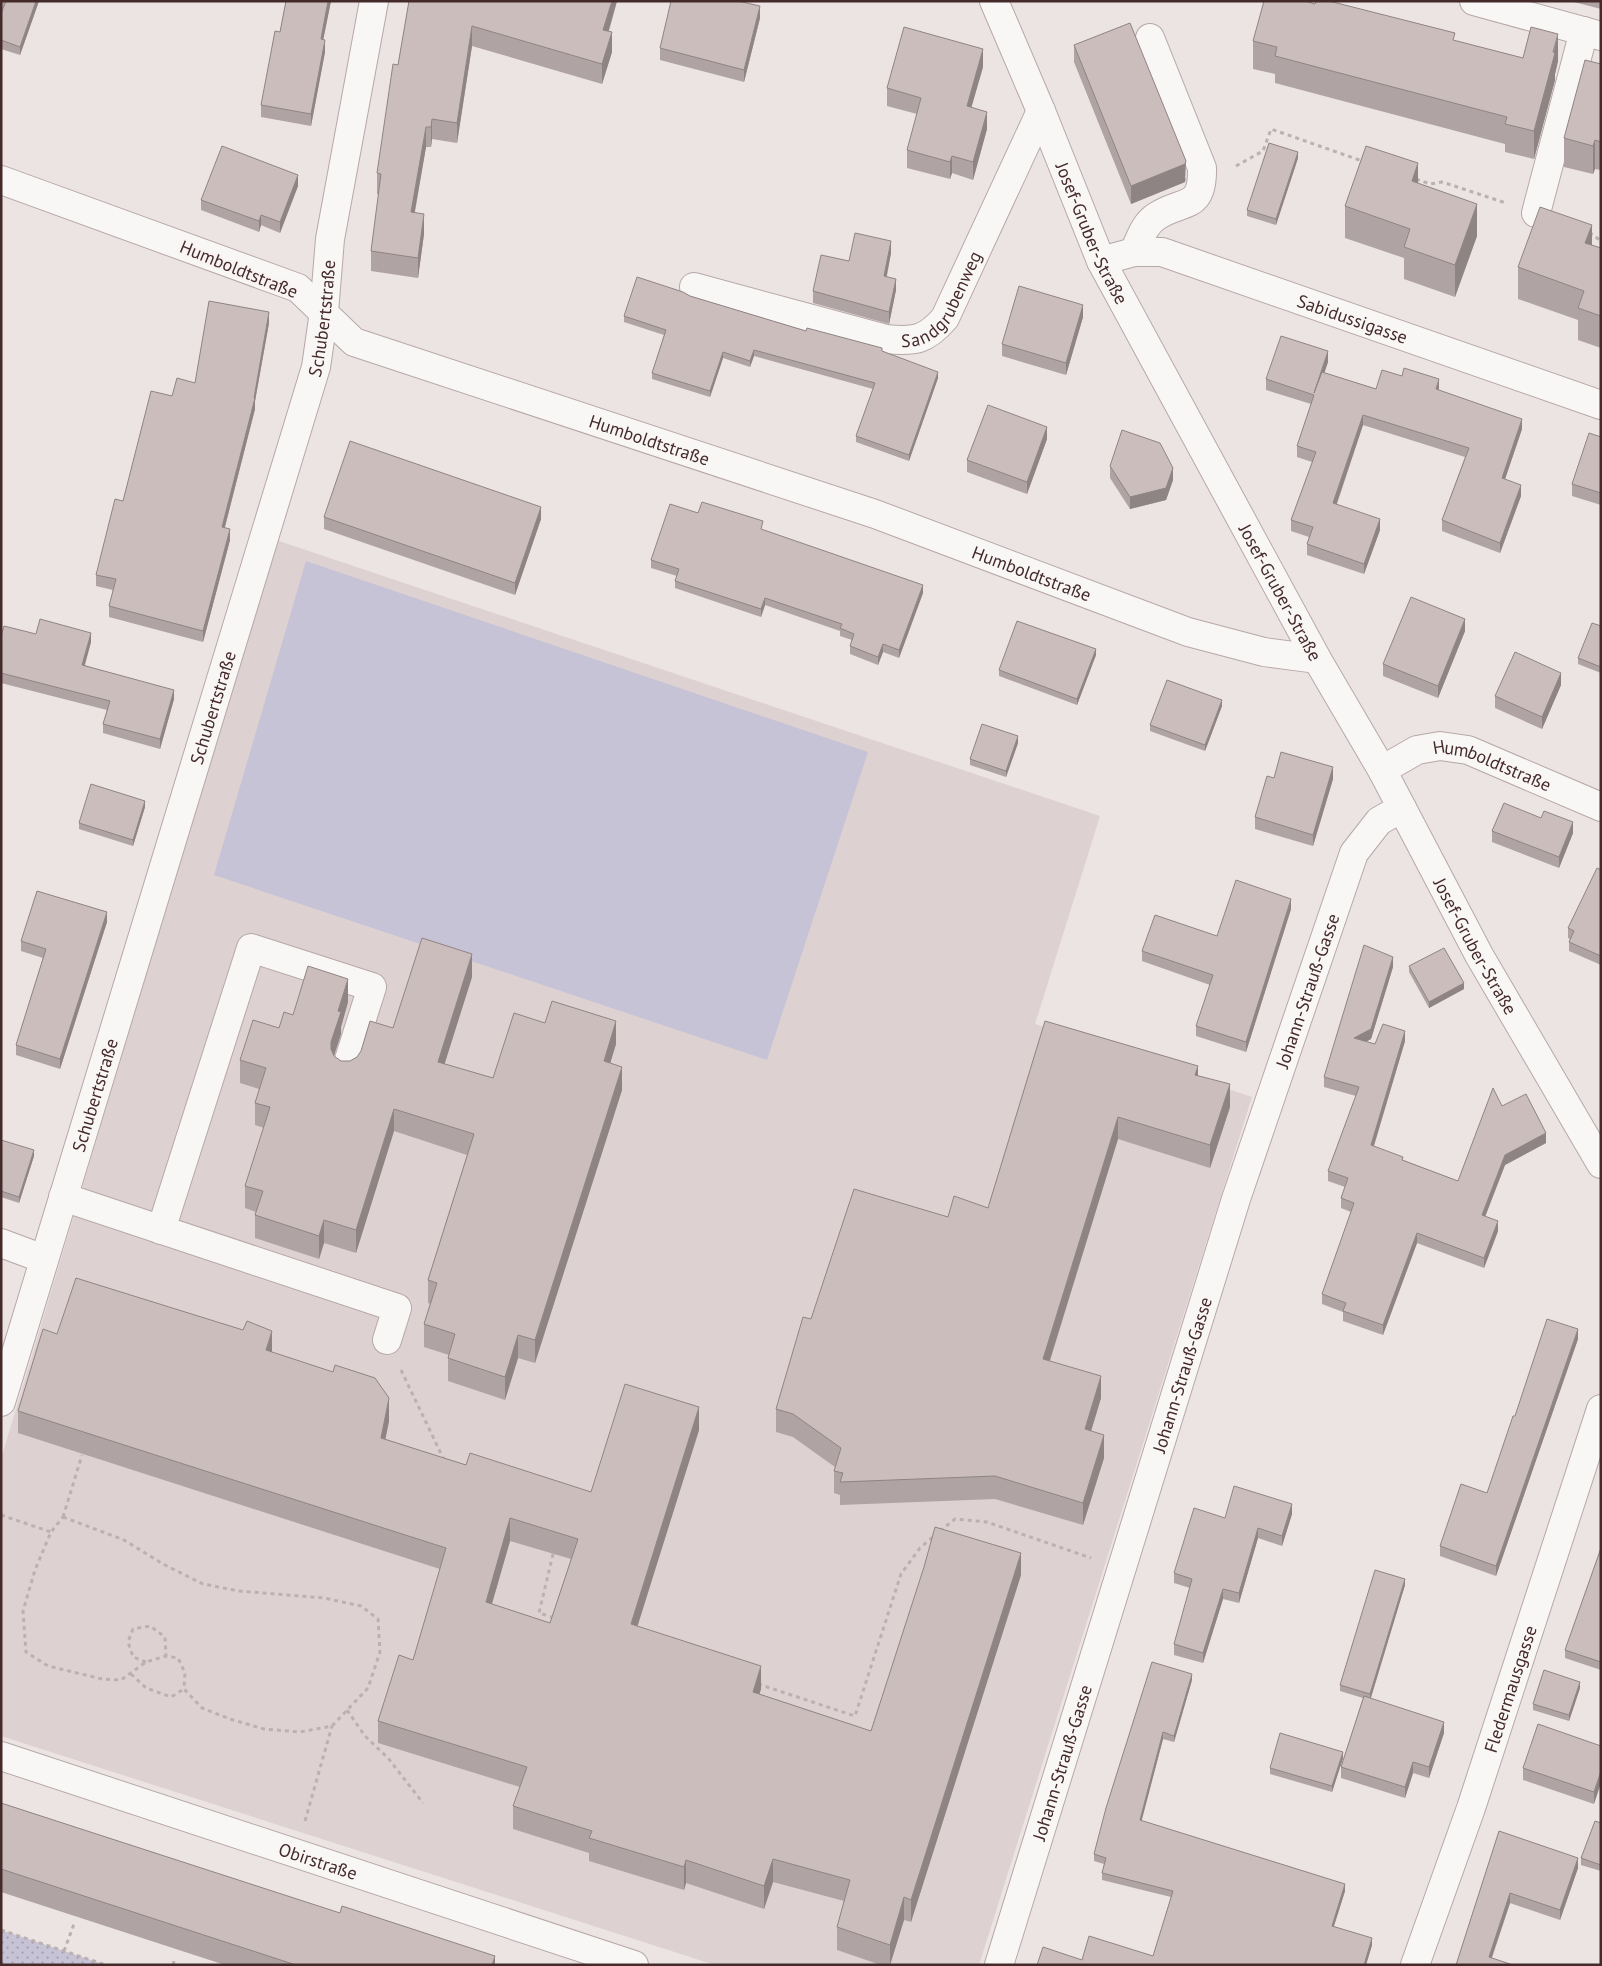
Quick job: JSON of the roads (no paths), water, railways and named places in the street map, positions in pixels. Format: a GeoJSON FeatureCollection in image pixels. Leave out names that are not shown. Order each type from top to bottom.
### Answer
{"type":"FeatureCollection","features":[{"type":"Feature","properties":{"kind":"street","name":"Schubertstraße"},"geometry":{"type":"LineString","coordinates":[[1,1402],[311,386],[316,367],[324,312],[330,239],[374,1]]}},
{"type":"Feature","properties":{"kind":"street","name":"Josef-Gruber-Straße"},"geometry":{"type":"LineString","coordinates":[[994,1],[1041,111],[1101,261],[1317,659],[1382,770],[1479,956],[1601,1164]]}},
{"type":"Feature","properties":{"kind":"street"},"geometry":{"type":"LineString","coordinates":[[1474,1],[1592,33],[1536,213]]}},
{"type":"Feature","properties":{"kind":"street"},"geometry":{"type":"LineString","coordinates":[[1134,252],[1143,230],[1156,216],[1192,202],[1202,184],[1202,168],[1150,38]]}},
{"type":"Feature","properties":{"kind":"street","name":"Sandgrubenweg"},"geometry":{"type":"LineString","coordinates":[[694,287],[886,339],[908,342],[921,338],[934,330],[945,318],[1041,111]]}},
{"type":"Feature","properties":{"kind":"street","name":"Humboldtstraße"},"geometry":{"type":"LineString","coordinates":[[1,180],[298,288],[354,342],[875,514],[1188,632],[1264,652],[1317,659]]}},
{"type":"Feature","properties":{"kind":"street","name":"Sabidussigasse"},"geometry":{"type":"LineString","coordinates":[[1101,261],[1134,252],[1162,252],[1601,405]]}},
{"type":"Feature","properties":{"kind":"street","name":"Humboldtstraße"},"geometry":{"type":"LineString","coordinates":[[1382,770],[1417,750],[1440,746],[1468,750],[1601,807]]}},
{"type":"Feature","properties":{"kind":"street","name":"Johann-Strauß-Gasse"},"geometry":{"type":"LineString","coordinates":[[999,1965],[1236,1199],[1354,853],[1379,821],[1402,808]]}},
{"type":"Feature","properties":{"kind":"street"},"geometry":{"type":"LineString","coordinates":[[161,1230],[251,948],[372,987],[346,1069]]}},
{"type":"Feature","properties":{"kind":"street"},"geometry":{"type":"LineString","coordinates":[[63,1197],[397,1308],[387,1340]]}},
{"type":"Feature","properties":{"kind":"street"},"geometry":{"type":"LineString","coordinates":[[1,1243],[44,1259]]}},
{"type":"Feature","properties":{"kind":"street","name":"Fledermausgasse"},"geometry":{"type":"LineString","coordinates":[[1415,1965],[1471,1808],[1601,1410]]}},
{"type":"Feature","properties":{"kind":"street","name":"Obirstraße"},"geometry":{"type":"LineString","coordinates":[[1,1756],[634,1965]]}}]}
